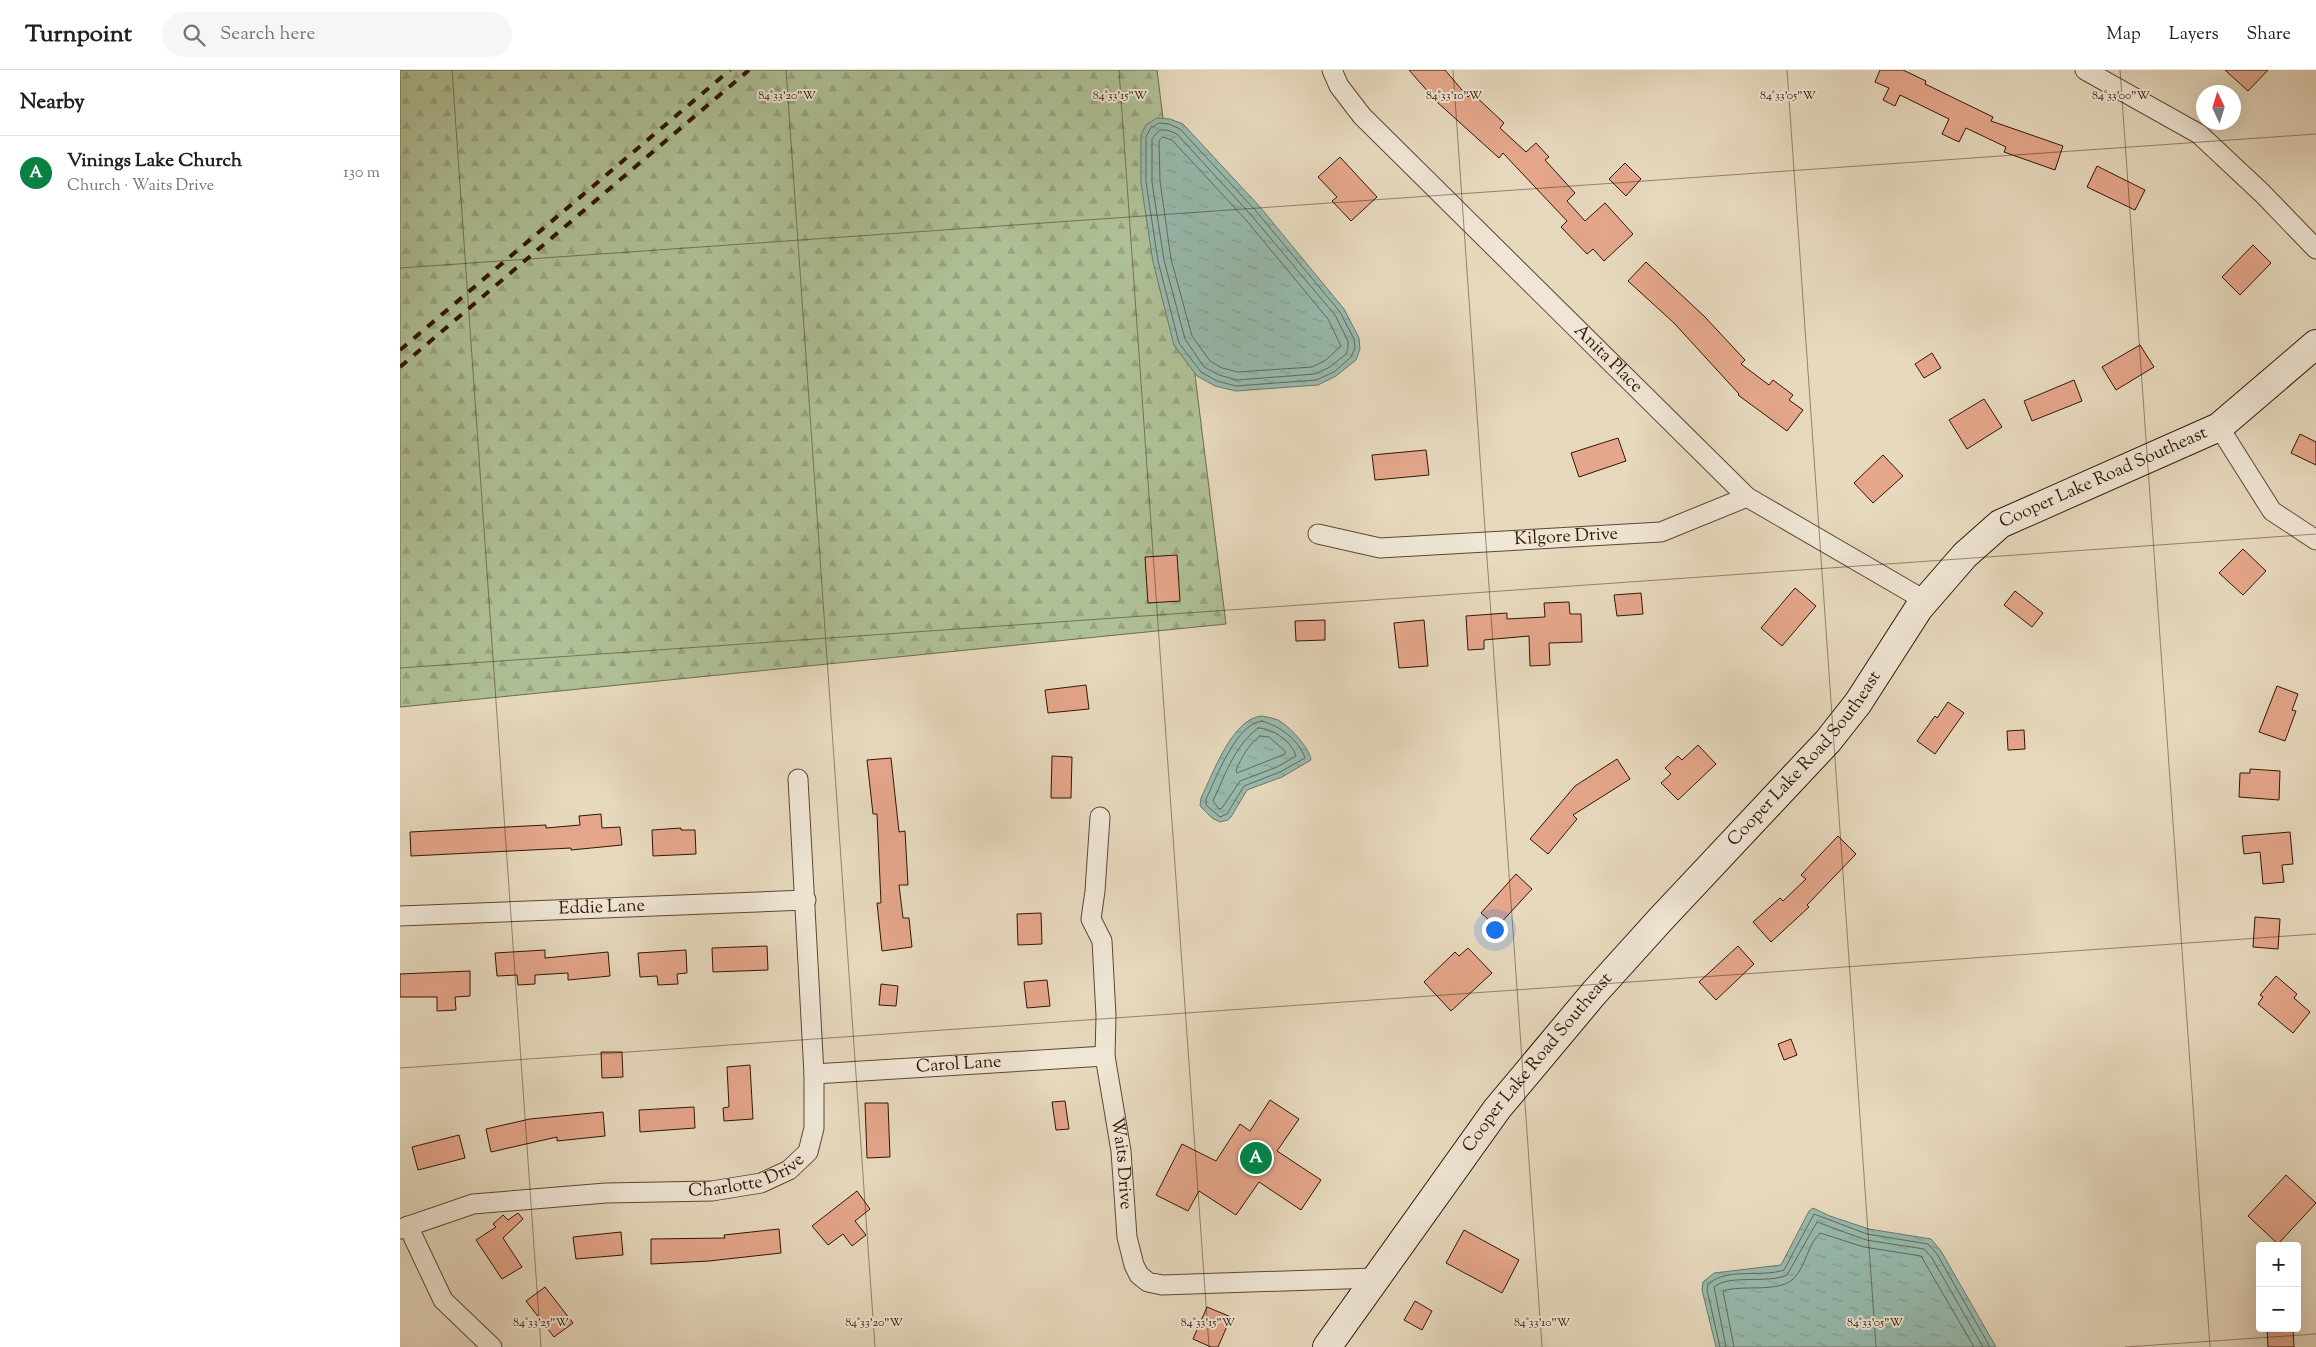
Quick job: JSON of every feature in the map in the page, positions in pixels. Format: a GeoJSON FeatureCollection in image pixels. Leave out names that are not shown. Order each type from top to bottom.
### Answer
{"type":"FeatureCollection","features":[{"type":"Feature","properties":{"kind":"street","name":"Anita Place"},"geometry":{"type":"LineString","coordinates":[[1332,70],[1339,86],[1362,116],[1747,497],[1926,600]]}},
{"type":"Feature","properties":{"kind":"street"},"geometry":{"type":"LineString","coordinates":[[2085,70],[2199,134],[2262,192],[2316,249]]}},
{"type":"Feature","properties":{"kind":"street","name":"Cooper Lake Road Southeast"},"geometry":{"type":"LineString","coordinates":[[1327,1347],[1374,1278],[1497,1109],[1594,993],[1828,741],[1858,703],[1926,600],[1966,555],[2000,524],[2219,427],[2316,344]]}},
{"type":"Feature","properties":{"kind":"street"},"geometry":{"type":"LineString","coordinates":[[2219,427],[2272,511],[2316,540]]}},
{"type":"Feature","properties":{"kind":"street","name":"Kilgore Drive"},"geometry":{"type":"LineString","coordinates":[[1318,534],[1380,548],[1661,532],[1747,497]]}},
{"type":"Feature","properties":{"kind":"street","name":"Charlotte Drive"},"geometry":{"type":"LineString","coordinates":[[404,1228],[472,1204],[606,1193],[712,1190],[760,1183],[789,1170],[808,1152],[814,1128],[814,1074],[798,779]]}},
{"type":"Feature","properties":{"kind":"street","name":"Waits Drive"},"geometry":{"type":"LineString","coordinates":[[1100,817],[1095,891],[1091,919],[1102,941],[1106,1016],[1104,1056],[1120,1151],[1130,1252],[1134,1265],[1148,1282],[1177,1286],[1303,1279],[1374,1278]]}},
{"type":"Feature","properties":{"kind":"street","name":"Eddie Lane"},"geometry":{"type":"LineString","coordinates":[[400,916],[806,900]]}},
{"type":"Feature","properties":{"kind":"street","name":"Carol Lane"},"geometry":{"type":"LineString","coordinates":[[814,1074],[1104,1056]]}},
{"type":"Feature","properties":{"kind":"street"},"geometry":{"type":"LineString","coordinates":[[404,1228],[443,1300],[492,1347]]}},
{"type":"Feature","properties":{"kind":"green space"},"geometry":{"type":"Polygon","coordinates":[[[400,70],[1157,70],[1226,624],[400,707],[400,70]]]}},
{"type":"Feature","properties":{"kind":"water"},"geometry":{"type":"Polygon","coordinates":[[[1157,118],[1170,119],[1183,124],[1260,207],[1344,309],[1359,338],[1360,349],[1356,360],[1336,376],[1318,385],[1236,391],[1215,386],[1197,376],[1174,345],[1153,262],[1141,183],[1141,135],[1146,125],[1157,118]]]}},
{"type":"Feature","properties":{"kind":"water"},"geometry":{"type":"Polygon","coordinates":[[[1262,716],[1278,720],[1288,727],[1303,744],[1311,760],[1282,777],[1247,790],[1231,817],[1220,822],[1212,818],[1200,806],[1201,798],[1233,736],[1251,719],[1262,716]]]}},
{"type":"Feature","properties":{"kind":"water"},"geometry":{"type":"Polygon","coordinates":[[[1813,1208],[1830,1216],[1869,1229],[1931,1239],[1941,1251],[1996,1347],[1716,1347],[1702,1290],[1703,1282],[1714,1273],[1781,1265],[1809,1211],[1813,1208]]]}},
{"type":"Feature","properties":{"kind":"building"},"geometry":{"type":"Polygon","coordinates":[[[1409,70],[1445,70],[1468,97],[1472,93],[1504,123],[1500,128],[1526,152],[1536,143],[1549,157],[1545,160],[1575,193],[1567,201],[1585,221],[1605,203],[1633,234],[1604,261],[1593,249],[1587,254],[1561,227],[1567,221],[1503,153],[1499,158],[1437,102],[1409,70]]]}},
{"type":"Feature","properties":{"kind":"building"},"geometry":{"type":"Polygon","coordinates":[[[1880,70],[1903,70],[1926,81],[1925,84],[1993,117],[1991,121],[2063,146],[2055,170],[2004,152],[2006,147],[1966,128],[1959,142],[1942,134],[1949,119],[1900,95],[1895,106],[1883,100],[1889,88],[1875,82],[1880,70]]]}},
{"type":"Feature","properties":{"kind":"building"},"geometry":{"type":"Polygon","coordinates":[[[2225,70],[2268,70],[2248,91],[2225,70]]]}},
{"type":"Feature","properties":{"kind":"building"},"geometry":{"type":"Polygon","coordinates":[[[1340,157],[1377,197],[1351,221],[1332,201],[1337,197],[1318,177],[1340,157]]]}},
{"type":"Feature","properties":{"kind":"building"},"geometry":{"type":"Polygon","coordinates":[[[1625,163],[1641,179],[1626,196],[1609,179],[1625,163]]]}},
{"type":"Feature","properties":{"kind":"building"},"geometry":{"type":"Polygon","coordinates":[[[2097,166],[2145,190],[2135,210],[2087,187],[2097,166]]]}},
{"type":"Feature","properties":{"kind":"building"},"geometry":{"type":"Polygon","coordinates":[[[2253,245],[2271,263],[2240,295],[2222,277],[2253,245]]]}},
{"type":"Feature","properties":{"kind":"building"},"geometry":{"type":"Polygon","coordinates":[[[1646,262],[1705,317],[1745,360],[1741,364],[1769,385],[1773,380],[1793,395],[1789,400],[1803,410],[1787,431],[1738,395],[1674,323],[1628,281],[1646,262]]]}},
{"type":"Feature","properties":{"kind":"building"},"geometry":{"type":"Polygon","coordinates":[[[2140,345],[2154,367],[2116,390],[2102,367],[2140,345]]]}},
{"type":"Feature","properties":{"kind":"building"},"geometry":{"type":"Polygon","coordinates":[[[1932,353],[1941,368],[1924,378],[1915,364],[1932,353]]]}},
{"type":"Feature","properties":{"kind":"building"},"geometry":{"type":"Polygon","coordinates":[[[2074,380],[2082,401],[2032,421],[2024,401],[2074,380]]]}},
{"type":"Feature","properties":{"kind":"building"},"geometry":{"type":"Polygon","coordinates":[[[1984,399],[2002,427],[1967,449],[1949,420],[1984,399]]]}},
{"type":"Feature","properties":{"kind":"building"},"geometry":{"type":"Polygon","coordinates":[[[2300,434],[2316,442],[2316,465],[2291,453],[2300,434]]]}},
{"type":"Feature","properties":{"kind":"building"},"geometry":{"type":"Polygon","coordinates":[[[1618,438],[1626,461],[1579,477],[1571,453],[1618,438]]]}},
{"type":"Feature","properties":{"kind":"building"},"geometry":{"type":"Polygon","coordinates":[[[1426,450],[1429,475],[1375,480],[1372,455],[1426,450]]]}},
{"type":"Feature","properties":{"kind":"building"},"geometry":{"type":"Polygon","coordinates":[[[1883,455],[1903,476],[1873,503],[1854,483],[1883,455]]]}},
{"type":"Feature","properties":{"kind":"building"},"geometry":{"type":"Polygon","coordinates":[[[2243,549],[2266,571],[2243,595],[2219,573],[2243,549]]]}},
{"type":"Feature","properties":{"kind":"building"},"geometry":{"type":"Polygon","coordinates":[[[1177,555],[1180,601],[1148,603],[1145,557],[1177,555]]]}},
{"type":"Feature","properties":{"kind":"building"},"geometry":{"type":"Polygon","coordinates":[[[1795,588],[1816,606],[1782,646],[1761,628],[1795,588]]]}},
{"type":"Feature","properties":{"kind":"building"},"geometry":{"type":"Polygon","coordinates":[[[2015,591],[2043,613],[2032,627],[2004,605],[2015,591]]]}},
{"type":"Feature","properties":{"kind":"building"},"geometry":{"type":"Polygon","coordinates":[[[1641,593],[1643,614],[1617,616],[1614,595],[1641,593]]]}},
{"type":"Feature","properties":{"kind":"building"},"geometry":{"type":"Polygon","coordinates":[[[1569,602],[1570,614],[1581,614],[1582,642],[1549,643],[1550,665],[1530,666],[1529,636],[1484,640],[1484,649],[1468,650],[1466,616],[1507,613],[1507,619],[1545,617],[1544,603],[1569,602]]]}},
{"type":"Feature","properties":{"kind":"building"},"geometry":{"type":"Polygon","coordinates":[[[1325,620],[1325,640],[1296,641],[1295,621],[1325,620]]]}},
{"type":"Feature","properties":{"kind":"building"},"geometry":{"type":"Polygon","coordinates":[[[1424,620],[1428,666],[1399,668],[1394,623],[1424,620]]]}},
{"type":"Feature","properties":{"kind":"building"},"geometry":{"type":"Polygon","coordinates":[[[1086,685],[1089,709],[1048,713],[1045,690],[1086,685]]]}},
{"type":"Feature","properties":{"kind":"building"},"geometry":{"type":"Polygon","coordinates":[[[2277,686],[2298,694],[2292,710],[2296,711],[2285,741],[2259,732],[2277,686]]]}},
{"type":"Feature","properties":{"kind":"building"},"geometry":{"type":"Polygon","coordinates":[[[1948,702],[1964,713],[1935,754],[1917,741],[1948,702]]]}},
{"type":"Feature","properties":{"kind":"building"},"geometry":{"type":"Polygon","coordinates":[[[2024,730],[2025,749],[2008,750],[2007,731],[2024,730]]]}},
{"type":"Feature","properties":{"kind":"building"},"geometry":{"type":"Polygon","coordinates":[[[1698,745],[1716,764],[1678,800],[1661,783],[1671,774],[1665,768],[1678,756],[1682,760],[1698,745]]]}},
{"type":"Feature","properties":{"kind":"building"},"geometry":{"type":"Polygon","coordinates":[[[1052,756],[1072,757],[1071,798],[1051,798],[1052,756]]]}},
{"type":"Feature","properties":{"kind":"building"},"geometry":{"type":"Polygon","coordinates":[[[891,758],[899,832],[905,831],[908,885],[899,885],[903,918],[909,918],[912,947],[882,951],[877,903],[881,903],[877,814],[873,814],[867,760],[891,758]]]}},
{"type":"Feature","properties":{"kind":"building"},"geometry":{"type":"Polygon","coordinates":[[[1617,759],[1630,779],[1573,815],[1577,819],[1548,854],[1530,839],[1575,786],[1617,759]]]}},
{"type":"Feature","properties":{"kind":"building"},"geometry":{"type":"Polygon","coordinates":[[[2250,769],[2280,771],[2279,800],[2239,797],[2240,773],[2250,773],[2250,769]]]}},
{"type":"Feature","properties":{"kind":"building"},"geometry":{"type":"Polygon","coordinates":[[[601,814],[602,828],[620,827],[622,845],[571,850],[571,848],[411,856],[410,832],[546,825],[546,828],[580,825],[579,816],[601,814]]]}},
{"type":"Feature","properties":{"kind":"building"},"geometry":{"type":"Polygon","coordinates":[[[681,828],[681,830],[695,830],[696,854],[653,856],[652,830],[681,828]]]}},
{"type":"Feature","properties":{"kind":"building"},"geometry":{"type":"Polygon","coordinates":[[[2290,832],[2293,864],[2282,865],[2284,882],[2263,884],[2260,852],[2244,854],[2242,836],[2290,832]]]}},
{"type":"Feature","properties":{"kind":"building"},"geometry":{"type":"Polygon","coordinates":[[[1838,836],[1856,854],[1807,905],[1809,907],[1771,942],[1753,922],[1780,898],[1783,901],[1806,879],[1801,875],[1838,836]]]}},
{"type":"Feature","properties":{"kind":"building"},"geometry":{"type":"Polygon","coordinates":[[[1516,874],[1532,889],[1497,927],[1481,913],[1516,874]]]}},
{"type":"Feature","properties":{"kind":"building"},"geometry":{"type":"Polygon","coordinates":[[[1041,913],[1042,944],[1018,945],[1017,914],[1041,913]]]}},
{"type":"Feature","properties":{"kind":"building"},"geometry":{"type":"Polygon","coordinates":[[[2255,917],[2280,919],[2278,949],[2253,947],[2255,917]]]}},
{"type":"Feature","properties":{"kind":"building"},"geometry":{"type":"Polygon","coordinates":[[[767,946],[768,970],[713,972],[712,948],[767,946]]]}},
{"type":"Feature","properties":{"kind":"building"},"geometry":{"type":"Polygon","coordinates":[[[1738,946],[1754,964],[1716,1000],[1699,982],[1738,946]]]}},
{"type":"Feature","properties":{"kind":"building"},"geometry":{"type":"Polygon","coordinates":[[[1468,948],[1492,973],[1451,1011],[1424,982],[1455,952],[1459,956],[1468,948]]]}},
{"type":"Feature","properties":{"kind":"building"},"geometry":{"type":"Polygon","coordinates":[[[545,950],[545,958],[608,952],[610,976],[568,980],[568,973],[535,975],[535,984],[518,985],[517,975],[497,976],[495,953],[545,950]]]}},
{"type":"Feature","properties":{"kind":"building"},"geometry":{"type":"Polygon","coordinates":[[[686,950],[687,973],[677,974],[678,984],[658,985],[657,976],[640,977],[638,953],[686,950]]]}},
{"type":"Feature","properties":{"kind":"building"},"geometry":{"type":"Polygon","coordinates":[[[470,971],[470,996],[455,997],[456,1010],[437,1011],[437,997],[400,997],[400,974],[470,971]]]}},
{"type":"Feature","properties":{"kind":"building"},"geometry":{"type":"Polygon","coordinates":[[[2276,976],[2297,994],[2294,998],[2310,1012],[2293,1033],[2258,1004],[2263,997],[2260,995],[2276,976]]]}},
{"type":"Feature","properties":{"kind":"building"},"geometry":{"type":"Polygon","coordinates":[[[1047,980],[1050,1006],[1027,1008],[1024,982],[1047,980]]]}},
{"type":"Feature","properties":{"kind":"building"},"geometry":{"type":"Polygon","coordinates":[[[881,984],[898,986],[896,1006],[879,1005],[881,984]]]}},
{"type":"Feature","properties":{"kind":"building"},"geometry":{"type":"Polygon","coordinates":[[[1791,1039],[1797,1055],[1784,1060],[1778,1044],[1791,1039]]]}},
{"type":"Feature","properties":{"kind":"building"},"geometry":{"type":"Polygon","coordinates":[[[601,1052],[622,1052],[623,1077],[602,1078],[601,1052]]]}},
{"type":"Feature","properties":{"kind":"building"},"geometry":{"type":"Polygon","coordinates":[[[750,1065],[753,1119],[724,1121],[723,1108],[729,1107],[727,1067],[750,1065]]]}},
{"type":"Feature","properties":{"kind":"building"},"geometry":{"type":"Polygon","coordinates":[[[1270,1100],[1299,1119],[1277,1151],[1321,1180],[1301,1210],[1259,1182],[1236,1215],[1199,1191],[1188,1211],[1156,1195],[1182,1144],[1216,1161],[1240,1124],[1250,1131],[1270,1100]]]}},
{"type":"Feature","properties":{"kind":"building"},"geometry":{"type":"Polygon","coordinates":[[[1065,1101],[1069,1129],[1056,1130],[1052,1102],[1065,1101]]]}},
{"type":"Feature","properties":{"kind":"building"},"geometry":{"type":"Polygon","coordinates":[[[865,1103],[888,1103],[890,1157],[867,1158],[865,1103]]]}},
{"type":"Feature","properties":{"kind":"building"},"geometry":{"type":"Polygon","coordinates":[[[694,1107],[695,1128],[640,1132],[639,1110],[694,1107]]]}},
{"type":"Feature","properties":{"kind":"building"},"geometry":{"type":"Polygon","coordinates":[[[603,1112],[605,1136],[557,1141],[557,1137],[491,1152],[486,1129],[530,1119],[603,1112]]]}},
{"type":"Feature","properties":{"kind":"building"},"geometry":{"type":"Polygon","coordinates":[[[459,1135],[465,1158],[418,1170],[412,1147],[459,1135]]]}},
{"type":"Feature","properties":{"kind":"building"},"geometry":{"type":"Polygon","coordinates":[[[2286,1175],[2316,1203],[2280,1242],[2276,1242],[2248,1216],[2286,1175]]]}},
{"type":"Feature","properties":{"kind":"building"},"geometry":{"type":"Polygon","coordinates":[[[857,1191],[870,1209],[855,1221],[866,1235],[852,1246],[843,1234],[828,1245],[812,1226],[857,1191]]]}},
{"type":"Feature","properties":{"kind":"building"},"geometry":{"type":"Polygon","coordinates":[[[518,1213],[523,1219],[503,1238],[522,1267],[502,1279],[476,1240],[496,1227],[493,1224],[503,1215],[508,1220],[518,1213]]]}},
{"type":"Feature","properties":{"kind":"building"},"geometry":{"type":"Polygon","coordinates":[[[779,1229],[781,1253],[709,1261],[651,1264],[651,1239],[725,1238],[724,1235],[779,1229]]]}},
{"type":"Feature","properties":{"kind":"building"},"geometry":{"type":"Polygon","coordinates":[[[1464,1230],[1519,1260],[1502,1293],[1446,1263],[1464,1230]]]}},
{"type":"Feature","properties":{"kind":"building"},"geometry":{"type":"Polygon","coordinates":[[[621,1232],[623,1255],[576,1259],[573,1237],[621,1232]]]}},
{"type":"Feature","properties":{"kind":"building"},"geometry":{"type":"Polygon","coordinates":[[[545,1287],[573,1323],[554,1337],[526,1301],[545,1287]]]}},
{"type":"Feature","properties":{"kind":"building"},"geometry":{"type":"Polygon","coordinates":[[[1415,1301],[1432,1311],[1422,1330],[1404,1320],[1415,1301]]]}},
{"type":"Feature","properties":{"kind":"building"},"geometry":{"type":"Polygon","coordinates":[[[1207,1307],[1231,1317],[1218,1347],[1211,1347],[1193,1339],[1207,1307]]]}},
{"type":"Feature","properties":{"kind":"building"},"geometry":{"type":"Polygon","coordinates":[[[2267,1332],[2293,1332],[2294,1347],[2268,1347],[2267,1332]]]}},
{"type":"Feature","properties":{"kind":"railway"},"geometry":{"type":"LineString","coordinates":[[400,350],[730,70]]}},
{"type":"Feature","properties":{"kind":"railway"},"geometry":{"type":"LineString","coordinates":[[400,367],[749,70]]}},
{"type":"Feature","properties":{"kind":"place","name":"Vinings Lake Church"},"geometry":{"type":"Point","coordinates":[1256,1158]}}]}
